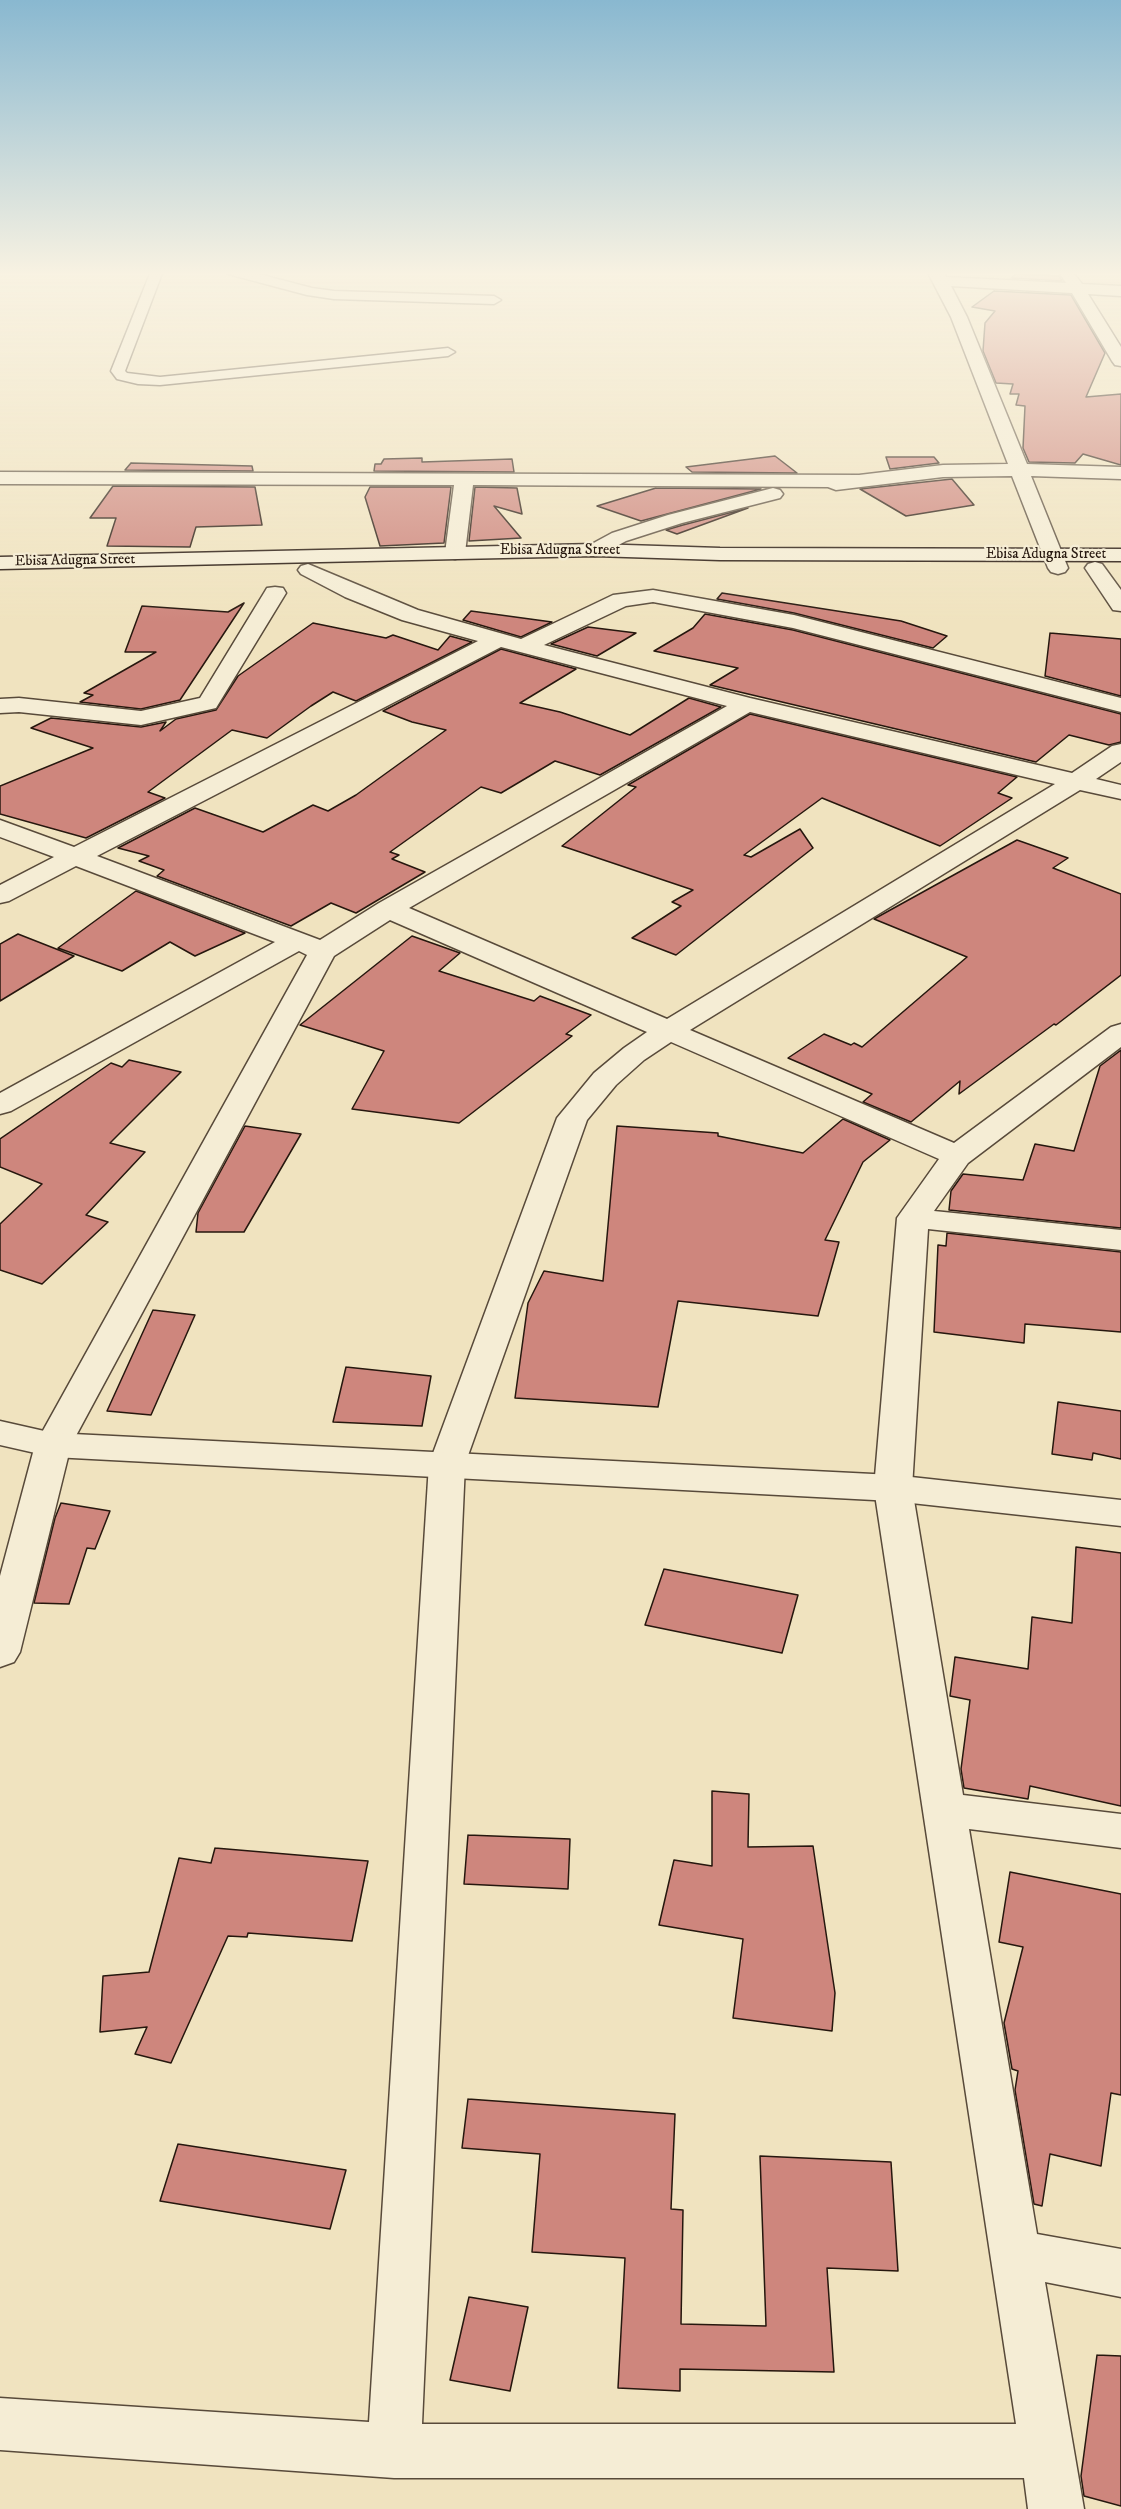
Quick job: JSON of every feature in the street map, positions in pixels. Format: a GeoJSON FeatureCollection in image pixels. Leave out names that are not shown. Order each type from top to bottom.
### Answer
{"type":"FeatureCollection","features":[{"type":"Feature","properties":{"kind":"street"},"geometry":{"type":"LineString","coordinates":[[987,388],[1056,561]]}},
{"type":"Feature","properties":{"kind":"street"},"geometry":{"type":"LineString","coordinates":[[596,550],[619,537],[755,497],[943,471],[1020,470],[1121,473]]}},
{"type":"Feature","properties":{"kind":"street"},"geometry":{"type":"LineString","coordinates":[[0,478],[858,482]]}},
{"type":"Feature","properties":{"kind":"street"},"geometry":{"type":"LineString","coordinates":[[455,553],[464,480]]}},
{"type":"Feature","properties":{"kind":"street","name":"Ebisa Adugna Street"},"geometry":{"type":"LineString","coordinates":[[0,563],[596,550],[1056,561],[1095,567],[1121,567]]}},
{"type":"Feature","properties":{"kind":"street","name":"Ebisa Adugna Street"},"geometry":{"type":"LineString","coordinates":[[0,578],[308,570],[1056,561],[1121,555]]}},
{"type":"Feature","properties":{"kind":"street"},"geometry":{"type":"LineString","coordinates":[[1095,567],[1121,605]]}},
{"type":"Feature","properties":{"kind":"street"},"geometry":{"type":"LineString","coordinates":[[308,570],[353,592],[410,615],[498,640],[747,704],[1121,792]]}},
{"type":"Feature","properties":{"kind":"street"},"geometry":{"type":"LineString","coordinates":[[0,706],[19,705],[141,718],[208,703],[275,592]]}},
{"type":"Feature","properties":{"kind":"street"},"geometry":{"type":"LineString","coordinates":[[524,646],[621,600],[653,596],[794,622],[1121,705]]}},
{"type":"Feature","properties":{"kind":"street"},"geometry":{"type":"LineString","coordinates":[[0,895],[498,640]]}},
{"type":"Feature","properties":{"kind":"street"},"geometry":{"type":"LineString","coordinates":[[0,1652],[53,1445],[322,951],[388,909],[747,704]]}},
{"type":"Feature","properties":{"kind":"street"},"geometry":{"type":"LineString","coordinates":[[394,2451],[447,1464],[572,1118],[605,1079],[634,1054],[668,1031],[1121,752]]}},
{"type":"Feature","properties":{"kind":"street"},"geometry":{"type":"LineString","coordinates":[[0,828],[322,951]]}},
{"type":"Feature","properties":{"kind":"street"},"geometry":{"type":"LineString","coordinates":[[388,909],[957,1156]]}},
{"type":"Feature","properties":{"kind":"street"},"geometry":{"type":"LineString","coordinates":[[0,1105],[296,942]]}},
{"type":"Feature","properties":{"kind":"street"},"geometry":{"type":"LineString","coordinates":[[1056,2509],[893,1488],[913,1218],[957,1156],[1115,1043]]}},
{"type":"Feature","properties":{"kind":"street"},"geometry":{"type":"LineString","coordinates":[[913,1218],[1121,1240]]}},
{"type":"Feature","properties":{"kind":"street"},"geometry":{"type":"LineString","coordinates":[[0,1433],[53,1445],[893,1488],[1121,1514]]}},
{"type":"Feature","properties":{"kind":"street"},"geometry":{"type":"LineString","coordinates":[[944,1809],[1121,1832]]}},
{"type":"Feature","properties":{"kind":"street"},"geometry":{"type":"LineString","coordinates":[[1015,2253],[1121,2273]]}},
{"type":"Feature","properties":{"kind":"street"},"geometry":{"type":"LineString","coordinates":[[0,2424],[394,2451],[1047,2451]]}},
{"type":"Feature","properties":{"kind":"building"},"geometry":{"type":"Polygon","coordinates":[[[1012,388],[1090,388],[1086,397],[1121,394],[1121,465],[1083,454],[1075,463],[1029,462],[1023,448],[1025,406],[1016,405],[1019,394],[1010,394],[1012,388]]]}},
{"type":"Feature","properties":{"kind":"building"},"geometry":{"type":"Polygon","coordinates":[[[775,456],[797,473],[692,472],[686,467],[775,456]]]}},
{"type":"Feature","properties":{"kind":"building"},"geometry":{"type":"Polygon","coordinates":[[[886,457],[934,457],[939,463],[890,469],[886,457]]]}},
{"type":"Feature","properties":{"kind":"building"},"geometry":{"type":"Polygon","coordinates":[[[422,458],[422,462],[512,459],[514,472],[374,471],[375,464],[381,464],[384,459],[422,458]]]}},
{"type":"Feature","properties":{"kind":"building"},"geometry":{"type":"Polygon","coordinates":[[[131,463],[252,466],[253,471],[125,470],[131,463]]]}},
{"type":"Feature","properties":{"kind":"building"},"geometry":{"type":"Polygon","coordinates":[[[952,479],[974,505],[906,516],[860,489],[952,479]]]}},
{"type":"Feature","properties":{"kind":"building"},"geometry":{"type":"Polygon","coordinates":[[[113,486],[255,487],[262,525],[196,527],[190,547],[107,546],[116,518],[90,518],[113,486]]]}},
{"type":"Feature","properties":{"kind":"building"},"geometry":{"type":"Polygon","coordinates":[[[370,487],[451,487],[444,543],[380,546],[365,497],[370,487]]]}},
{"type":"Feature","properties":{"kind":"building"},"geometry":{"type":"Polygon","coordinates":[[[475,487],[517,488],[522,514],[494,506],[521,538],[469,541],[475,487]]]}},
{"type":"Feature","properties":{"kind":"building"},"geometry":{"type":"Polygon","coordinates":[[[656,488],[761,489],[641,521],[597,506],[656,488]]]}},
{"type":"Feature","properties":{"kind":"building"},"geometry":{"type":"Polygon","coordinates":[[[748,508],[677,534],[666,530],[683,525],[748,508]]]}},
{"type":"Feature","properties":{"kind":"building"},"geometry":{"type":"Polygon","coordinates":[[[722,593],[901,621],[947,636],[933,648],[794,613],[717,599],[722,593]]]}},
{"type":"Feature","properties":{"kind":"building"},"geometry":{"type":"Polygon","coordinates":[[[244,603],[180,700],[141,709],[80,702],[93,695],[84,693],[156,652],[125,652],[142,606],[228,612],[244,603]]]}},
{"type":"Feature","properties":{"kind":"building"},"geometry":{"type":"Polygon","coordinates":[[[471,611],[552,622],[521,637],[463,620],[471,611]]]}},
{"type":"Feature","properties":{"kind":"building"},"geometry":{"type":"Polygon","coordinates":[[[705,614],[793,630],[1121,714],[1121,742],[1109,745],[1069,735],[1036,762],[710,685],[738,668],[654,651],[693,628],[705,614]]]}},
{"type":"Feature","properties":{"kind":"building"},"geometry":{"type":"Polygon","coordinates":[[[313,623],[386,638],[393,635],[438,650],[450,636],[472,642],[356,701],[333,692],[267,738],[232,730],[148,792],[165,798],[86,838],[0,814],[0,786],[93,748],[31,728],[51,718],[141,727],[166,722],[160,731],[176,719],[216,710],[238,676],[313,623]]]}},
{"type":"Feature","properties":{"kind":"building"},"geometry":{"type":"Polygon","coordinates":[[[588,627],[636,633],[597,656],[551,644],[588,627]]]}},
{"type":"Feature","properties":{"kind":"building"},"geometry":{"type":"Polygon","coordinates":[[[1050,633],[1121,639],[1121,696],[1045,676],[1050,633]]]}},
{"type":"Feature","properties":{"kind":"building"},"geometry":{"type":"Polygon","coordinates":[[[501,649],[576,669],[520,703],[560,712],[630,735],[689,698],[721,707],[600,775],[555,761],[501,793],[481,787],[390,852],[399,855],[392,859],[425,872],[356,913],[331,903],[291,926],[157,876],[164,870],[139,861],[149,856],[118,848],[195,808],[263,832],[313,805],[328,811],[356,795],[446,730],[412,722],[383,711],[501,649]]]}},
{"type":"Feature","properties":{"kind":"building"},"geometry":{"type":"Polygon","coordinates":[[[750,714],[1017,777],[998,793],[1012,798],[940,846],[822,798],[744,855],[751,857],[800,829],[813,848],[676,955],[632,938],[681,906],[672,902],[693,890],[562,846],[636,787],[628,785],[750,714]]]}},
{"type":"Feature","properties":{"kind":"building"},"geometry":{"type":"Polygon","coordinates":[[[1017,840],[1068,858],[1053,868],[1121,894],[1121,975],[1056,1025],[1054,1024],[959,1094],[960,1081],[911,1122],[863,1102],[872,1094],[788,1058],[824,1034],[862,1047],[967,957],[874,919],[1017,840]]]}},
{"type":"Feature","properties":{"kind":"building"},"geometry":{"type":"Polygon","coordinates":[[[136,891],[245,933],[195,956],[170,942],[122,971],[58,948],[136,891]]]}},
{"type":"Feature","properties":{"kind":"building"},"geometry":{"type":"Polygon","coordinates":[[[18,934],[74,956],[0,1001],[0,944],[18,934]]]}},
{"type":"Feature","properties":{"kind":"building"},"geometry":{"type":"Polygon","coordinates":[[[412,936],[460,953],[439,971],[534,1001],[540,996],[591,1015],[566,1034],[572,1036],[459,1123],[352,1109],[384,1051],[300,1025],[412,936]]]}},
{"type":"Feature","properties":{"kind":"building"},"geometry":{"type":"Polygon","coordinates":[[[1121,1050],[1121,1228],[949,1210],[951,1191],[963,1174],[1023,1180],[1035,1144],[1074,1151],[1100,1066],[1121,1050]]]}},
{"type":"Feature","properties":{"kind":"building"},"geometry":{"type":"Polygon","coordinates":[[[129,1060],[181,1072],[110,1143],[145,1152],[86,1215],[108,1222],[42,1284],[0,1270],[0,1224],[42,1184],[0,1167],[0,1139],[111,1063],[122,1067],[129,1060]]]}},
{"type":"Feature","properties":{"kind":"building"},"geometry":{"type":"Polygon","coordinates":[[[843,1119],[890,1140],[863,1162],[825,1240],[839,1242],[818,1316],[678,1301],[658,1407],[515,1398],[528,1303],[544,1271],[603,1281],[617,1126],[718,1133],[718,1136],[803,1153],[843,1119]]]}},
{"type":"Feature","properties":{"kind":"building"},"geometry":{"type":"Polygon","coordinates":[[[245,1126],[301,1134],[244,1232],[196,1232],[198,1213],[245,1126]]]}},
{"type":"Feature","properties":{"kind":"building"},"geometry":{"type":"Polygon","coordinates":[[[947,1233],[1121,1252],[1121,1332],[1025,1324],[1024,1343],[934,1332],[938,1245],[946,1246],[947,1233]]]}},
{"type":"Feature","properties":{"kind":"building"},"geometry":{"type":"Polygon","coordinates":[[[153,1310],[195,1315],[151,1415],[107,1411],[153,1310]]]}},
{"type":"Feature","properties":{"kind":"building"},"geometry":{"type":"Polygon","coordinates":[[[346,1367],[431,1376],[422,1426],[333,1422],[346,1367]]]}},
{"type":"Feature","properties":{"kind":"building"},"geometry":{"type":"Polygon","coordinates":[[[1058,1402],[1121,1411],[1121,1459],[1093,1453],[1092,1460],[1052,1454],[1058,1402]]]}},
{"type":"Feature","properties":{"kind":"building"},"geometry":{"type":"Polygon","coordinates":[[[61,1503],[110,1511],[95,1549],[87,1548],[69,1604],[34,1603],[55,1518],[61,1503]]]}},
{"type":"Feature","properties":{"kind":"building"},"geometry":{"type":"Polygon","coordinates":[[[1076,1547],[1121,1553],[1121,1806],[1030,1786],[1028,1799],[964,1788],[961,1769],[970,1700],[950,1696],[955,1657],[1028,1669],[1032,1617],[1072,1623],[1076,1547]]]}},
{"type":"Feature","properties":{"kind":"building"},"geometry":{"type":"Polygon","coordinates":[[[664,1569],[798,1595],[782,1653],[645,1625],[664,1569]]]}},
{"type":"Feature","properties":{"kind":"building"},"geometry":{"type":"Polygon","coordinates":[[[712,1791],[749,1794],[748,1847],[813,1846],[835,1993],[832,2031],[733,2018],[743,1939],[659,1925],[674,1860],[712,1866],[712,1791]]]}},
{"type":"Feature","properties":{"kind":"building"},"geometry":{"type":"Polygon","coordinates":[[[468,1835],[570,1839],[568,1889],[464,1884],[468,1835]]]}},
{"type":"Feature","properties":{"kind":"building"},"geometry":{"type":"Polygon","coordinates":[[[215,1848],[368,1861],[352,1941],[248,1933],[247,1937],[228,1936],[171,2063],[135,2054],[147,2027],[100,2032],[103,1976],[149,1972],[179,1858],[211,1863],[215,1848]]]}},
{"type":"Feature","properties":{"kind":"building"},"geometry":{"type":"Polygon","coordinates":[[[1010,1872],[1121,1894],[1121,2095],[1111,2093],[1101,2166],[1050,2154],[1042,2206],[1034,2204],[1015,2090],[1018,2071],[1012,2069],[1004,2023],[1023,1947],[999,1942],[1010,1872]]]}},
{"type":"Feature","properties":{"kind":"building"},"geometry":{"type":"Polygon","coordinates":[[[468,2099],[675,2114],[671,2209],[683,2210],[681,2324],[766,2326],[760,2156],[891,2162],[898,2271],[827,2268],[834,2372],[680,2369],[680,2391],[618,2388],[625,2258],[532,2252],[540,2154],[462,2148],[468,2099]]]}},
{"type":"Feature","properties":{"kind":"building"},"geometry":{"type":"Polygon","coordinates":[[[178,2144],[346,2170],[330,2229],[160,2201],[178,2144]]]}},
{"type":"Feature","properties":{"kind":"building"},"geometry":{"type":"Polygon","coordinates":[[[469,2297],[528,2307],[510,2391],[450,2380],[469,2297]]]}},
{"type":"Feature","properties":{"kind":"building"},"geometry":{"type":"Polygon","coordinates":[[[1097,2355],[1121,2356],[1121,2506],[1084,2496],[1081,2476],[1097,2355]]]}}]}
